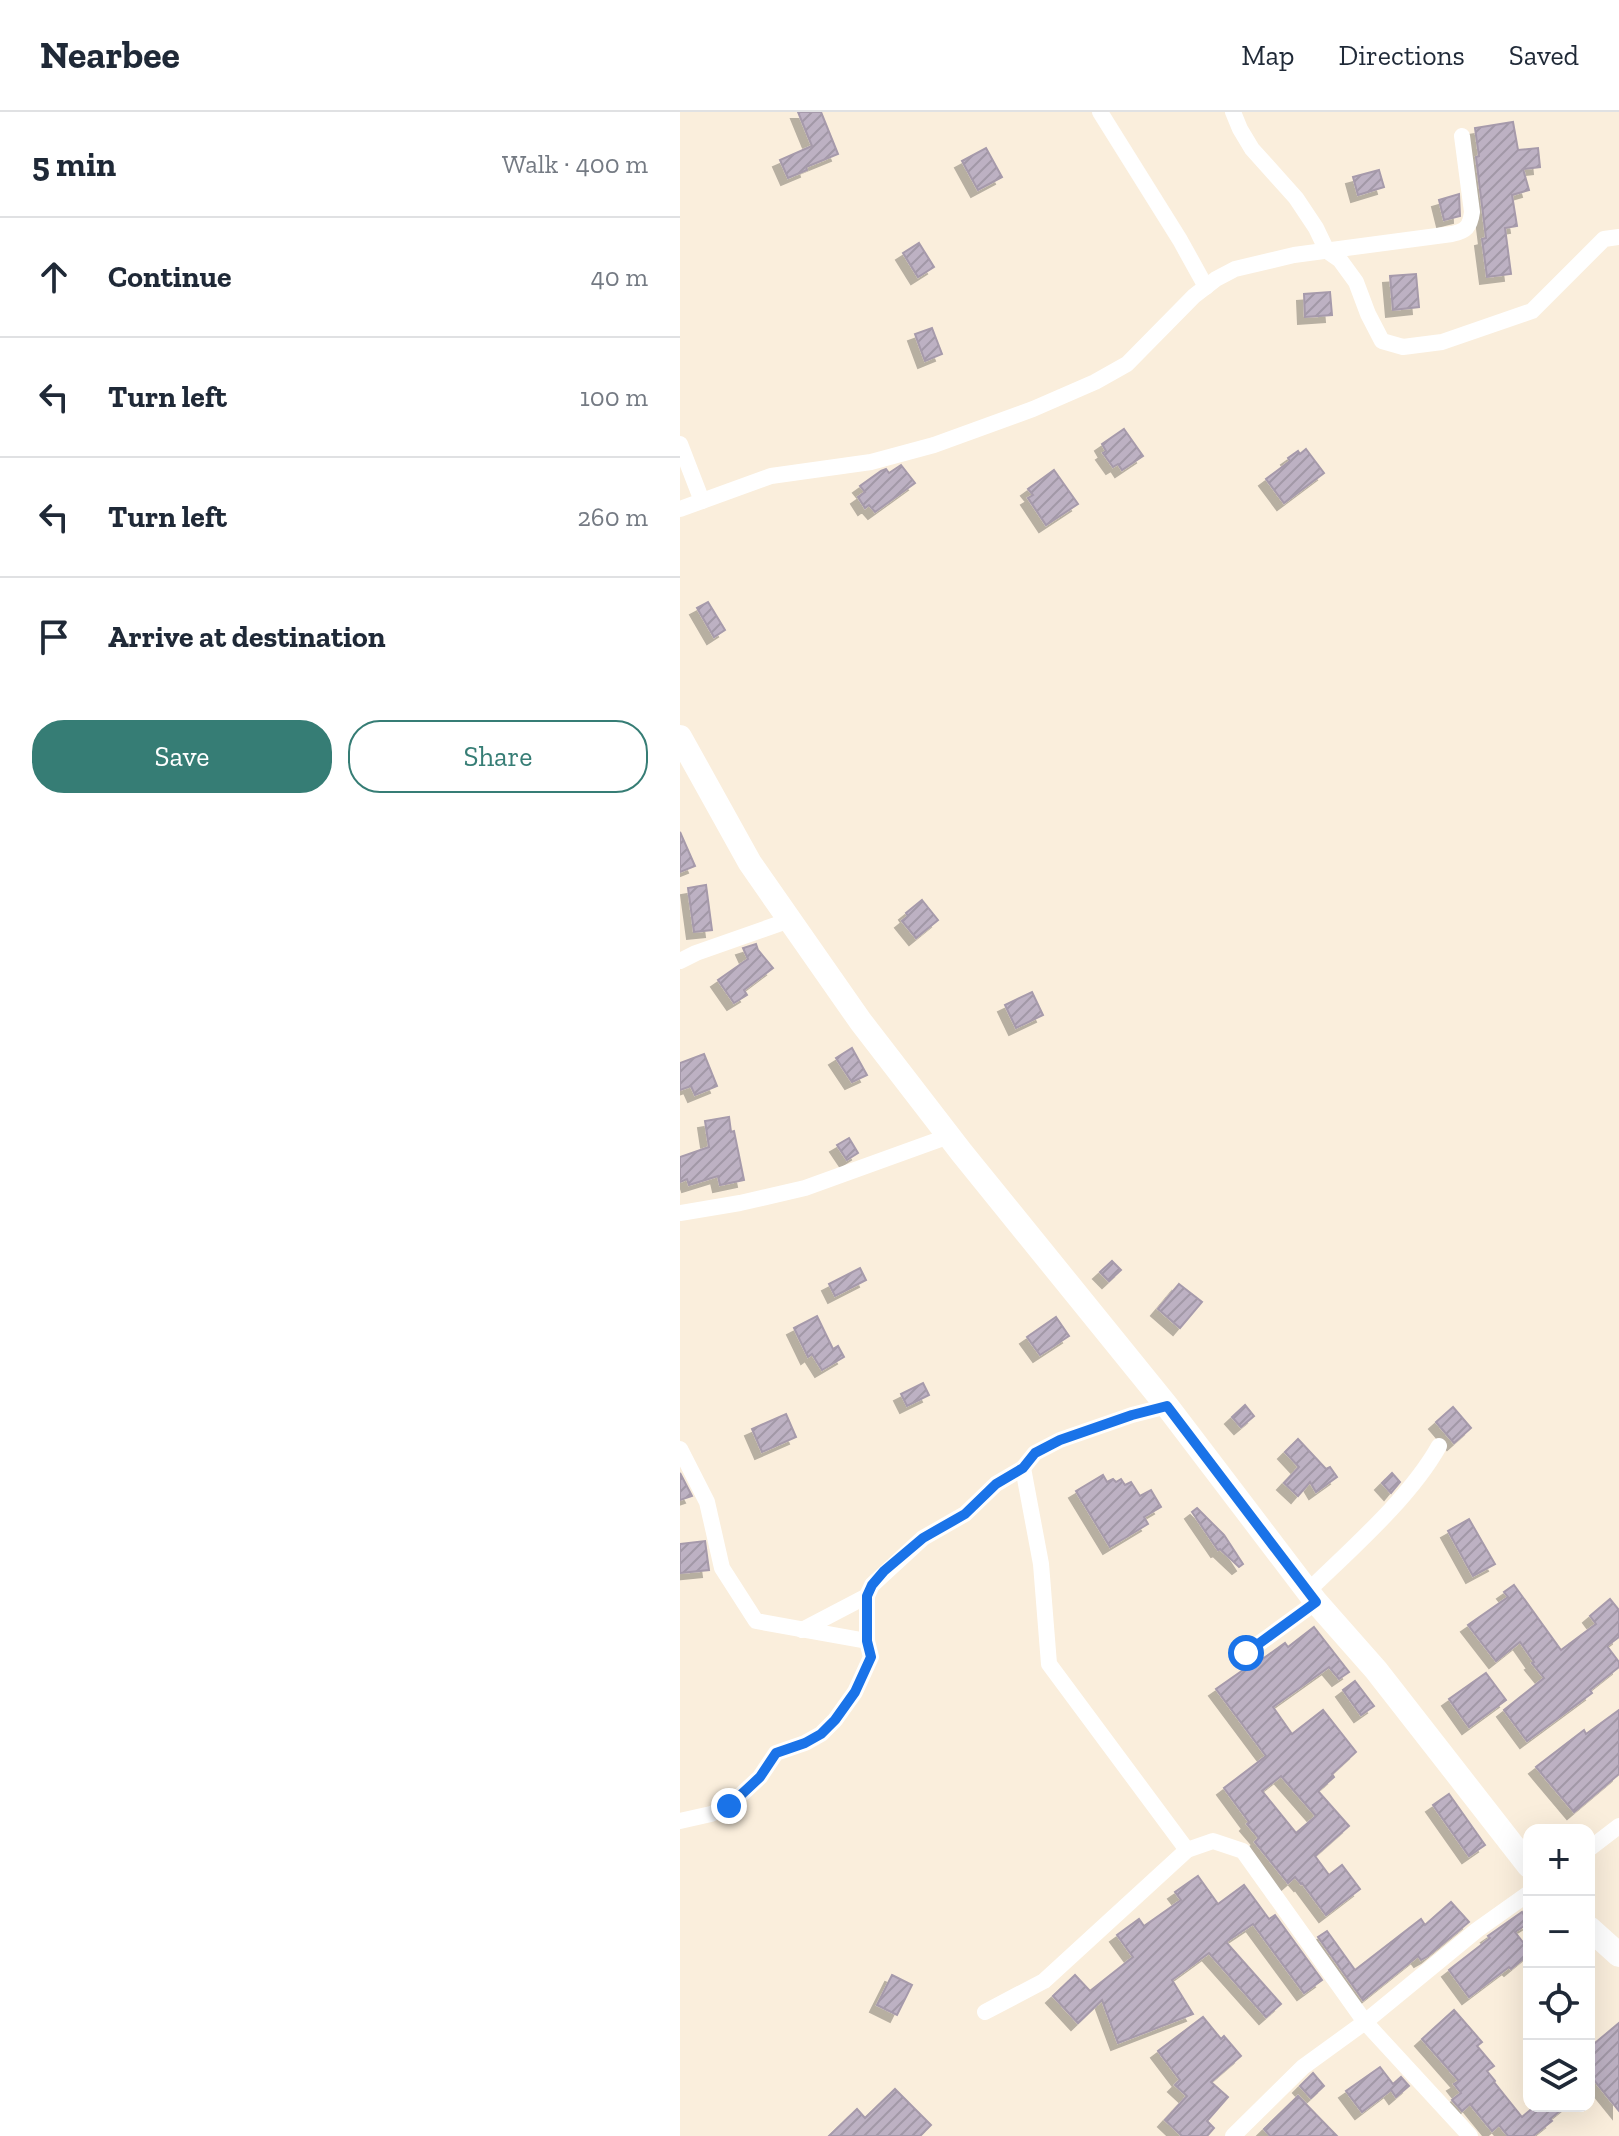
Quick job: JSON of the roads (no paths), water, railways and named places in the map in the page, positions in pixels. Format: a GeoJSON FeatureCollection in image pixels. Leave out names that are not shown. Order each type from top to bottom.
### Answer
{"type":"FeatureCollection","features":[{"type":"Feature","properties":{"kind":"main road"},"geometry":{"type":"LineString","coordinates":[[680,737],[750,863],[861,1022],[1167,1406],[1312,1596],[1376,1670],[1523,1858]]}},
{"type":"Feature","properties":{"kind":"main road"},"geometry":{"type":"LineString","coordinates":[[1595,1933],[1619,1955]]}},
{"type":"Feature","properties":{"kind":"street"},"geometry":{"type":"LineString","coordinates":[[1100,112],[1206,287]]}},
{"type":"Feature","properties":{"kind":"street"},"geometry":{"type":"LineString","coordinates":[[1233,112],[1252,149],[1296,198],[1327,251],[1340,260],[1356,282],[1382,341],[1403,347],[1442,342],[1532,311],[1604,239],[1619,237]]}},
{"type":"Feature","properties":{"kind":"street"},"geometry":{"type":"LineString","coordinates":[[680,509],[771,476],[871,462],[934,445],[1033,409],[1095,382],[1127,364],[1186,304],[1235,269],[1327,251],[1465,231],[1472,212],[1462,136]]}},
{"type":"Feature","properties":{"kind":"street"},"geometry":{"type":"LineString","coordinates":[[680,444],[702,501]]}},
{"type":"Feature","properties":{"kind":"street"},"geometry":{"type":"LineString","coordinates":[[680,961],[790,920]]}},
{"type":"Feature","properties":{"kind":"street"},"geometry":{"type":"LineString","coordinates":[[680,1213],[805,1188],[949,1136]]}},
{"type":"Feature","properties":{"kind":"street"},"geometry":{"type":"LineString","coordinates":[[681,1820],[711,1814],[729,1806],[760,1777],[776,1753],[805,1743],[821,1734],[835,1720],[855,1692],[871,1657],[867,1641],[867,1596],[872,1585],[923,1538],[965,1514],[996,1484],[1023,1468],[1035,1453],[1060,1440],[1167,1406]]}},
{"type":"Feature","properties":{"kind":"street"},"geometry":{"type":"LineString","coordinates":[[1246,1653],[1312,1596],[1426,1470],[1439,1446]]}},
{"type":"Feature","properties":{"kind":"street"},"geometry":{"type":"LineString","coordinates":[[680,1449],[707,1502],[722,1568],[756,1621],[867,1641]]}},
{"type":"Feature","properties":{"kind":"street"},"geometry":{"type":"LineString","coordinates":[[1023,1468],[1041,1564],[1049,1664],[1187,1850]]}},
{"type":"Feature","properties":{"kind":"street"},"geometry":{"type":"LineString","coordinates":[[802,1630],[867,1596]]}},
{"type":"Feature","properties":{"kind":"street"},"geometry":{"type":"LineString","coordinates":[[1595,1844],[1619,1826]]}},
{"type":"Feature","properties":{"kind":"street"},"geometry":{"type":"LineString","coordinates":[[985,2012],[1044,1981],[1187,1850],[1213,1841],[1243,1851],[1365,2022],[1470,2136]]}},
{"type":"Feature","properties":{"kind":"street"},"geometry":{"type":"LineString","coordinates":[[1233,2136],[1303,2067],[1525,1896]]}}]}
